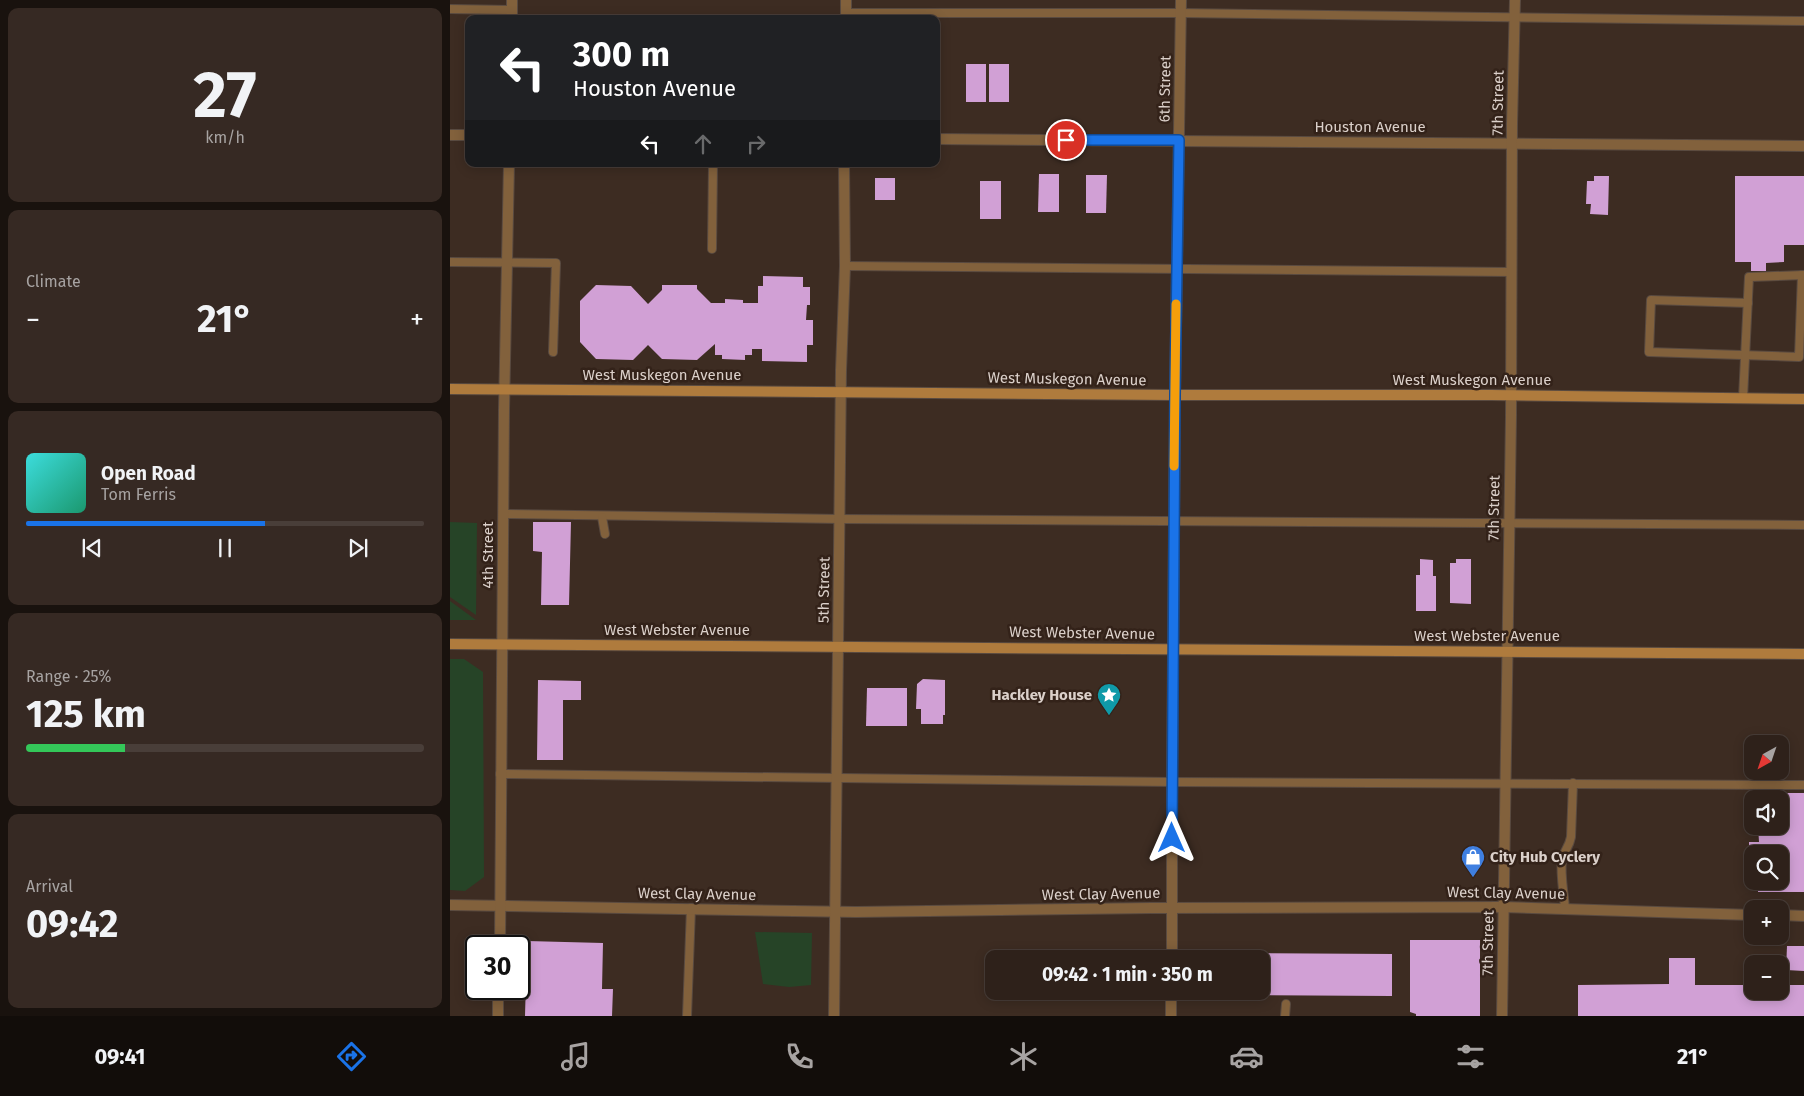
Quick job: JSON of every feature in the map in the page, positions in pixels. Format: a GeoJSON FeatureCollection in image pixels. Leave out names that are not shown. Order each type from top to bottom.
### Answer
{"type":"FeatureCollection","features":[{"type":"Feature","properties":{"kind":"main road","name":"West Muskegon Avenue"},"geometry":{"type":"LineString","coordinates":[[450,389],[1804,399]]}},
{"type":"Feature","properties":{"kind":"main road","name":"West Webster Avenue"},"geometry":{"type":"LineString","coordinates":[[450,644],[1804,654]]}},
{"type":"Feature","properties":{"kind":"street"},"geometry":{"type":"LineString","coordinates":[[846,0],[846,15]]}},
{"type":"Feature","properties":{"kind":"street","name":"6th Street"},"geometry":{"type":"LineString","coordinates":[[1172,950],[1175,395],[1181,0]]}},
{"type":"Feature","properties":{"kind":"street","name":"7th Street"},"geometry":{"type":"LineString","coordinates":[[1502,1016],[1515,0]]}},
{"type":"Feature","properties":{"kind":"street"},"geometry":{"type":"LineString","coordinates":[[450,135],[465,135]]}},
{"type":"Feature","properties":{"kind":"street","name":"Houston Avenue"},"geometry":{"type":"LineString","coordinates":[[940,139],[1804,146]]}},
{"type":"Feature","properties":{"kind":"street","name":"4th Street"},"geometry":{"type":"LineString","coordinates":[[500,935],[504,390],[509,167]]}},
{"type":"Feature","properties":{"kind":"street","name":"5th Street"},"geometry":{"type":"LineString","coordinates":[[834,1016],[844,167]]}},
{"type":"Feature","properties":{"kind":"street","name":"West Clay Avenue"},"geometry":{"type":"LineString","coordinates":[[450,905],[835,912],[1503,907],[1744,914]]}},
{"type":"Feature","properties":{"kind":"street"},"geometry":{"type":"LineString","coordinates":[[1789,915],[1804,916]]}},
{"type":"Feature","properties":{"kind":"street"},"geometry":{"type":"LineString","coordinates":[[498,1000],[498,1016]]}},
{"type":"Feature","properties":{"kind":"street"},"geometry":{"type":"LineString","coordinates":[[1171,1000],[1171,1016]]}},
{"type":"Feature","properties":{"kind":"lane"},"geometry":{"type":"LineString","coordinates":[[450,9],[512,10]]}},
{"type":"Feature","properties":{"kind":"lane"},"geometry":{"type":"LineString","coordinates":[[940,15],[1181,14],[1804,21]]}},
{"type":"Feature","properties":{"kind":"lane"},"geometry":{"type":"LineString","coordinates":[[712,250],[713,167]]}},
{"type":"Feature","properties":{"kind":"lane"},"geometry":{"type":"LineString","coordinates":[[450,262],[556,263],[554,352]]}},
{"type":"Feature","properties":{"kind":"lane"},"geometry":{"type":"LineString","coordinates":[[844,266],[1511,272]]}},
{"type":"Feature","properties":{"kind":"lane"},"geometry":{"type":"LineString","coordinates":[[1742,398],[1745,355],[1748,303],[1749,277],[1803,275],[1799,357],[1745,355],[1649,352],[1651,300],[1748,303]]}},
{"type":"Feature","properties":{"kind":"lane"},"geometry":{"type":"LineString","coordinates":[[504,514],[602,517],[1804,525]]}},
{"type":"Feature","properties":{"kind":"lane"},"geometry":{"type":"LineString","coordinates":[[602,517],[604,534]]}},
{"type":"Feature","properties":{"kind":"lane"},"geometry":{"type":"LineString","coordinates":[[500,774],[1172,782],[1804,785]]}},
{"type":"Feature","properties":{"kind":"lane"},"geometry":{"type":"LineString","coordinates":[[1565,909],[1562,863],[1564,852],[1570,846],[1573,783]]}},
{"type":"Feature","properties":{"kind":"lane"},"geometry":{"type":"LineString","coordinates":[[687,1016],[691,908]]}},
{"type":"Feature","properties":{"kind":"lane"},"geometry":{"type":"LineString","coordinates":[[1285,1016],[1286,1004]]}},
{"type":"Feature","properties":{"kind":"green space"},"geometry":{"type":"Polygon","coordinates":[[[450,522],[477,523],[476,615],[450,597],[450,522]]]}},
{"type":"Feature","properties":{"kind":"green space"},"geometry":{"type":"Polygon","coordinates":[[[450,601],[476,620],[450,620],[450,601]]]}},
{"type":"Feature","properties":{"kind":"green space"},"geometry":{"type":"Polygon","coordinates":[[[450,659],[464,659],[483,672],[484,877],[465,891],[450,890],[450,659]]]}},
{"type":"Feature","properties":{"kind":"green space"},"geometry":{"type":"Polygon","coordinates":[[[755,932],[812,933],[811,985],[789,987],[763,984],[755,932]]]}},
{"type":"Feature","properties":{"kind":"building"},"geometry":{"type":"Polygon","coordinates":[[[966,64],[986,64],[986,102],[966,102],[966,64]]]}},
{"type":"Feature","properties":{"kind":"building"},"geometry":{"type":"Polygon","coordinates":[[[989,64],[1009,64],[1009,102],[989,102],[989,64]]]}},
{"type":"Feature","properties":{"kind":"building"},"geometry":{"type":"Polygon","coordinates":[[[1039,174],[1059,174],[1059,212],[1038,212],[1039,174]]]}},
{"type":"Feature","properties":{"kind":"building"},"geometry":{"type":"Polygon","coordinates":[[[1086,175],[1107,175],[1106,213],[1086,213],[1086,175]]]}},
{"type":"Feature","properties":{"kind":"building"},"geometry":{"type":"Polygon","coordinates":[[[1594,176],[1609,176],[1608,215],[1590,214],[1591,204],[1586,204],[1587,181],[1594,181],[1594,176]]]}},
{"type":"Feature","properties":{"kind":"building"},"geometry":{"type":"Polygon","coordinates":[[[1735,176],[1804,176],[1804,245],[1784,245],[1784,262],[1766,263],[1766,271],[1751,271],[1751,262],[1735,262],[1735,176]]]}},
{"type":"Feature","properties":{"kind":"building"},"geometry":{"type":"Polygon","coordinates":[[[875,178],[895,178],[895,200],[875,200],[875,178]]]}},
{"type":"Feature","properties":{"kind":"building"},"geometry":{"type":"Polygon","coordinates":[[[980,181],[1001,181],[1001,219],[980,219],[980,181]]]}},
{"type":"Feature","properties":{"kind":"building"},"geometry":{"type":"Polygon","coordinates":[[[763,276],[803,277],[803,287],[810,287],[810,305],[807,305],[806,320],[813,320],[813,345],[807,345],[807,362],[762,361],[762,349],[752,349],[752,355],[745,355],[745,360],[722,359],[722,355],[715,355],[715,344],[697,360],[662,359],[648,345],[633,360],[596,359],[580,342],[580,301],[596,285],[631,286],[648,304],[662,290],[662,285],[697,285],[697,289],[711,303],[725,303],[725,299],[743,300],[743,303],[758,303],[758,286],[763,286],[763,276]]]}},
{"type":"Feature","properties":{"kind":"building"},"geometry":{"type":"Polygon","coordinates":[[[533,522],[571,522],[569,605],[541,605],[542,552],[533,551],[533,522]]]}},
{"type":"Feature","properties":{"kind":"building"},"geometry":{"type":"Polygon","coordinates":[[[1420,559],[1433,560],[1433,576],[1436,576],[1436,611],[1416,611],[1416,575],[1420,575],[1420,559]]]}},
{"type":"Feature","properties":{"kind":"building"},"geometry":{"type":"Polygon","coordinates":[[[1456,559],[1471,559],[1471,604],[1450,603],[1450,563],[1456,563],[1456,559]]]}},
{"type":"Feature","properties":{"kind":"building"},"geometry":{"type":"Polygon","coordinates":[[[923,679],[945,680],[945,715],[943,715],[943,724],[921,724],[921,709],[916,709],[917,684],[923,679]]]}},
{"type":"Feature","properties":{"kind":"building"},"geometry":{"type":"Polygon","coordinates":[[[538,680],[581,681],[581,700],[563,700],[563,760],[537,760],[538,680]]]}},
{"type":"Feature","properties":{"kind":"building"},"geometry":{"type":"Polygon","coordinates":[[[867,688],[907,688],[907,726],[866,726],[867,688]]]}},
{"type":"Feature","properties":{"kind":"building"},"geometry":{"type":"Polygon","coordinates":[[[1789,793],[1804,793],[1804,892],[1758,892],[1758,890],[1789,890],[1789,845],[1749,845],[1749,842],[1759,842],[1759,835],[1789,835],[1789,793]]]}},
{"type":"Feature","properties":{"kind":"building"},"geometry":{"type":"Polygon","coordinates":[[[1410,940],[1480,940],[1480,1016],[1416,1016],[1416,1014],[1410,1012],[1410,940]]]}},
{"type":"Feature","properties":{"kind":"building"},"geometry":{"type":"Polygon","coordinates":[[[530,941],[603,943],[602,989],[613,989],[612,1016],[525,1016],[525,1000],[530,1000],[530,941]]]}},
{"type":"Feature","properties":{"kind":"building"},"geometry":{"type":"Polygon","coordinates":[[[1787,946],[1804,946],[1804,971],[1789,970],[1789,955],[1787,955],[1787,946]]]}},
{"type":"Feature","properties":{"kind":"building"},"geometry":{"type":"Polygon","coordinates":[[[1270,953],[1392,954],[1392,996],[1270,995],[1270,953]]]}},
{"type":"Feature","properties":{"kind":"building"},"geometry":{"type":"Polygon","coordinates":[[[1669,958],[1695,958],[1695,985],[1744,985],[1744,1000],[1789,1000],[1789,985],[1804,985],[1804,1016],[1578,1016],[1578,985],[1669,984],[1669,958]]]}},
{"type":"Feature","properties":{"kind":"slow traffic"},"geometry":{"type":"LineString","coordinates":[[1174,466],[1176,304]]}},
{"type":"Feature","properties":{"kind":"place","name":"Hackley House"},"geometry":{"type":"Point","coordinates":[1109,716]}},
{"type":"Feature","properties":{"kind":"place","name":"City Hub Cyclery"},"geometry":{"type":"Point","coordinates":[1473,878]}},
{"type":"Feature","properties":{"kind":"route"},"geometry":{"type":"LineString","coordinates":[[1066,140],[1179,140],[1172,838]]}}]}
